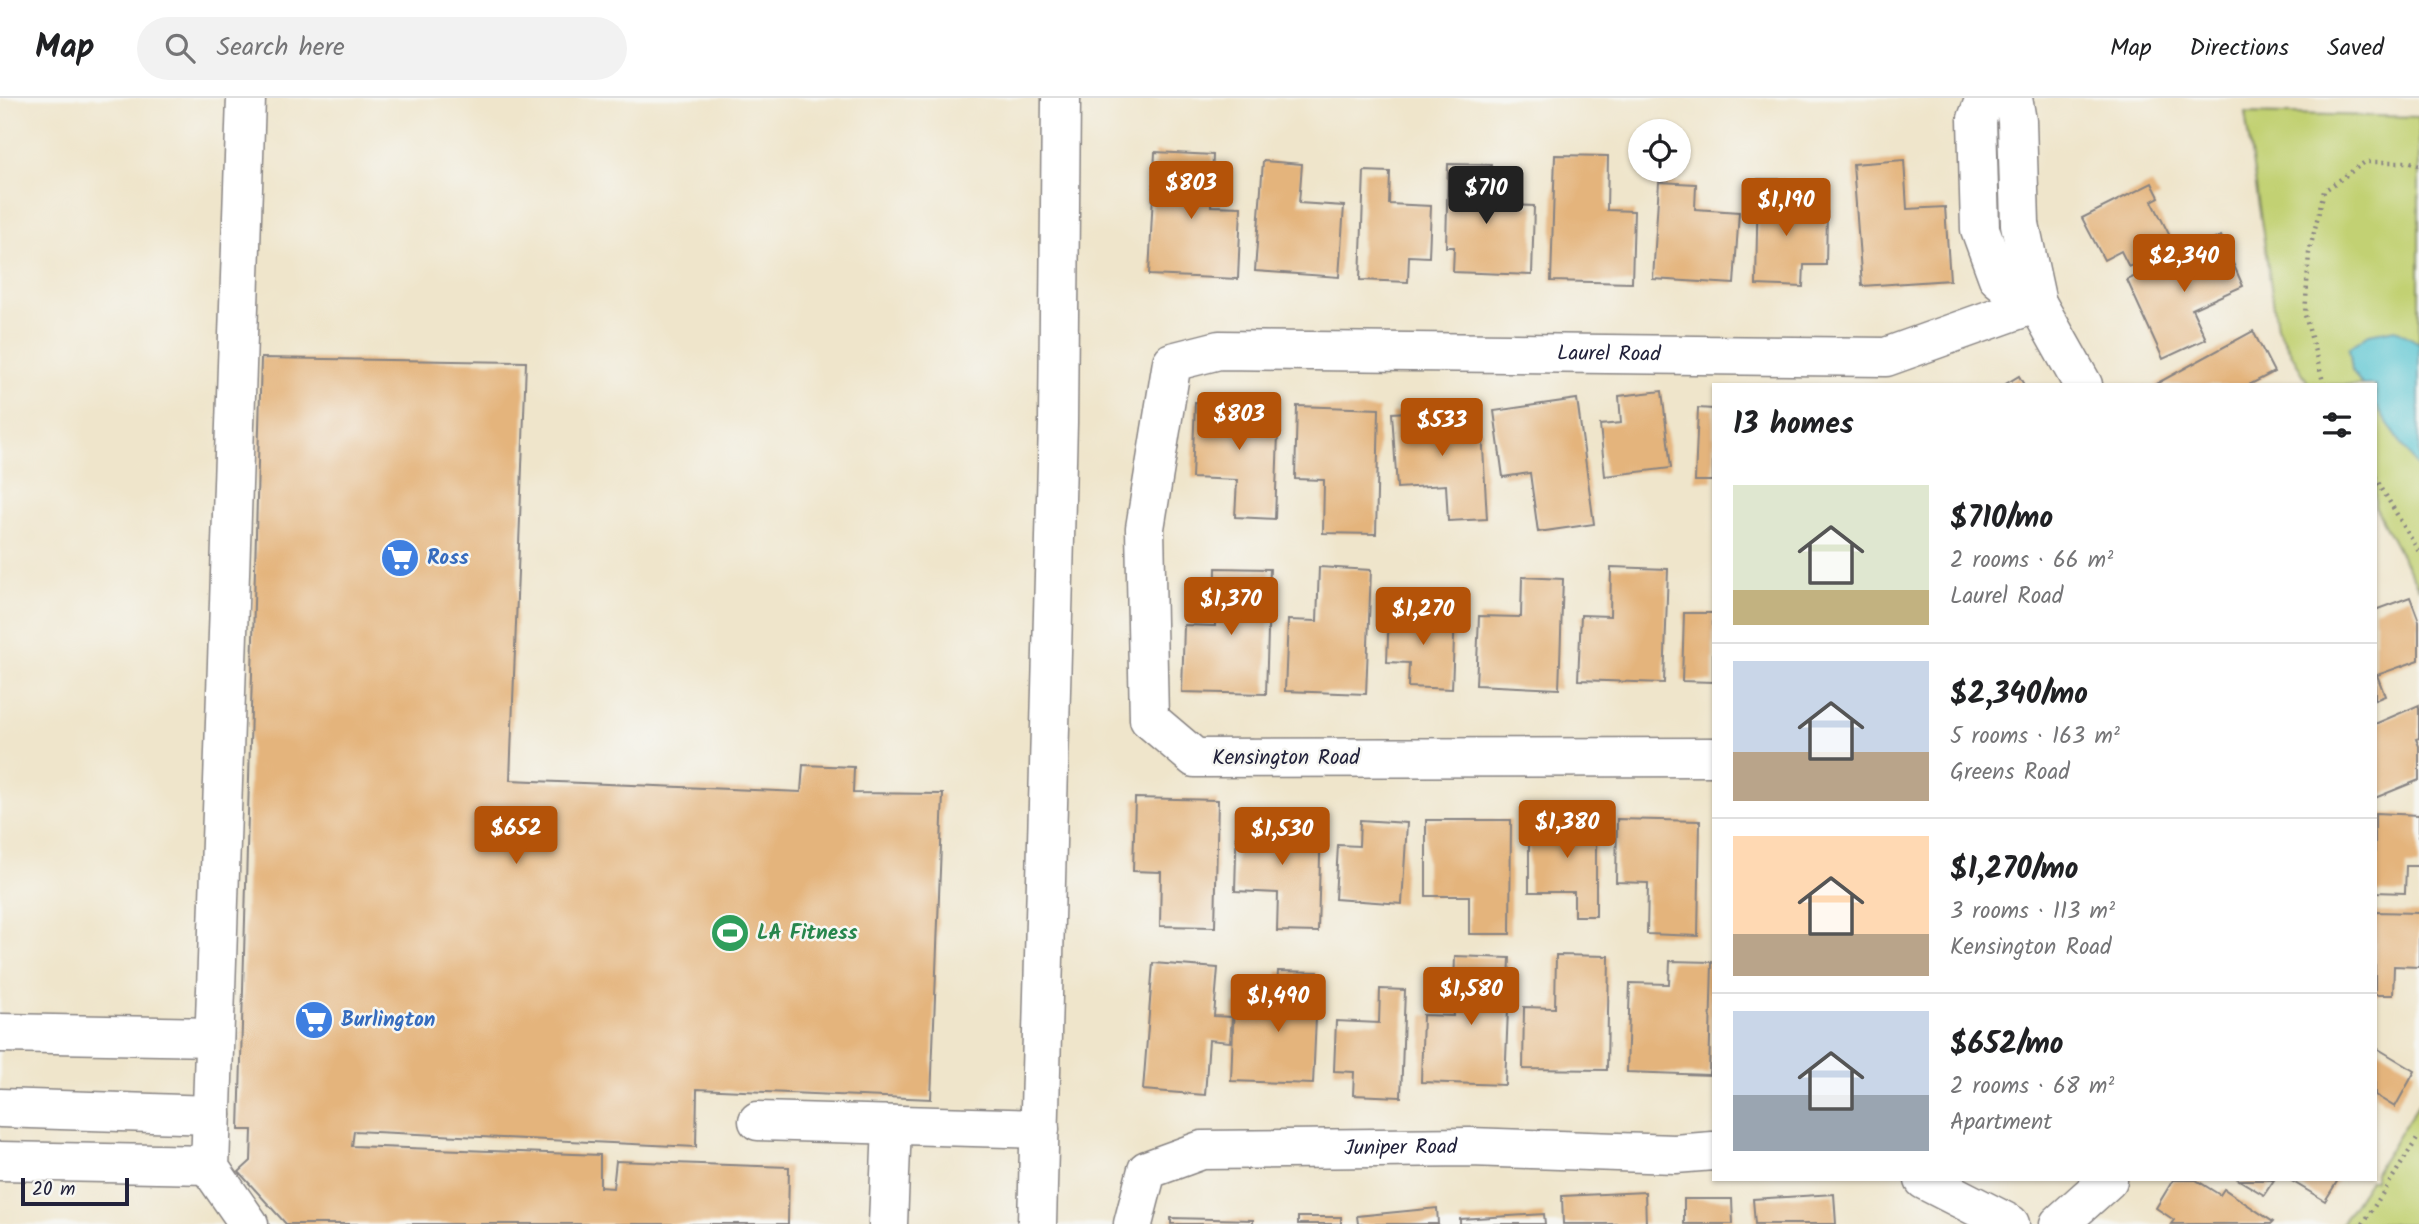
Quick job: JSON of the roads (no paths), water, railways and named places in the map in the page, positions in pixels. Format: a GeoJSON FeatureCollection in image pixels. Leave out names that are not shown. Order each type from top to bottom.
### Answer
{"type":"FeatureCollection","features":[{"type":"Feature","properties":{"kind":"street"},"geometry":{"type":"LineString","coordinates":[[246,98],[210,1165],[249,1224]]}},
{"type":"Feature","properties":{"kind":"street"},"geometry":{"type":"LineString","coordinates":[[1037,1224],[1058,423],[1061,98]]}},
{"type":"Feature","properties":{"kind":"street"},"geometry":{"type":"LineString","coordinates":[[1985,98],[1977,119],[1980,229],[1998,278],[2037,303]]}},
{"type":"Feature","properties":{"kind":"street"},"geometry":{"type":"LineString","coordinates":[[2013,98],[2017,121],[2020,224],[2037,303],[2081,383]]}},
{"type":"Feature","properties":{"kind":"street"},"geometry":{"type":"LineString","coordinates":[[1980,208],[2020,207]]}},
{"type":"Feature","properties":{"kind":"street","name":"Laurel Road"},"geometry":{"type":"LineString","coordinates":[[1172,362],[1219,350],[1886,357],[2037,303]]}},
{"type":"Feature","properties":{"kind":"street","name":"Kensington Road"},"geometry":{"type":"LineString","coordinates":[[1172,362],[1145,528],[1149,719],[1195,758],[1712,757]]}},
{"type":"Feature","properties":{"kind":"street"},"geometry":{"type":"LineString","coordinates":[[0,1033],[214,1037]]}},
{"type":"Feature","properties":{"kind":"street"},"geometry":{"type":"LineString","coordinates":[[0,1108],[212,1115]]}},
{"type":"Feature","properties":{"kind":"street"},"geometry":{"type":"LineString","coordinates":[[758,1121],[1040,1129]]}},
{"type":"Feature","properties":{"kind":"street"},"geometry":{"type":"LineString","coordinates":[[888,1224],[892,1125]]}},
{"type":"Feature","properties":{"kind":"street","name":"Juniper Road"},"geometry":{"type":"LineString","coordinates":[[1133,1224],[1147,1170],[1202,1150],[1470,1147],[1675,1154],[1712,1151]]}},
{"type":"Feature","properties":{"kind":"street"},"geometry":{"type":"LineString","coordinates":[[0,1161],[210,1165]]}},
{"type":"Feature","properties":{"kind":"street"},"geometry":{"type":"LineString","coordinates":[[1926,1181],[2010,1224]]}},
{"type":"Feature","properties":{"kind":"street"},"geometry":{"type":"LineString","coordinates":[[2059,1224],[2107,1181]]}},
{"type":"Feature","properties":{"kind":"water"},"geometry":{"type":"Polygon","coordinates":[[[2395,329],[2419,343],[2419,470],[2377,407],[2377,383],[2361,383],[2352,370],[2349,348],[2369,334],[2395,329]]]}},
{"type":"Feature","properties":{"kind":"place","name":"Ross"},"geometry":{"type":"Point","coordinates":[400,558]}},
{"type":"Feature","properties":{"kind":"place","name":"LA Fitness"},"geometry":{"type":"Point","coordinates":[730,933]}},
{"type":"Feature","properties":{"kind":"place","name":"Burlington"},"geometry":{"type":"Point","coordinates":[314,1020]}}]}
